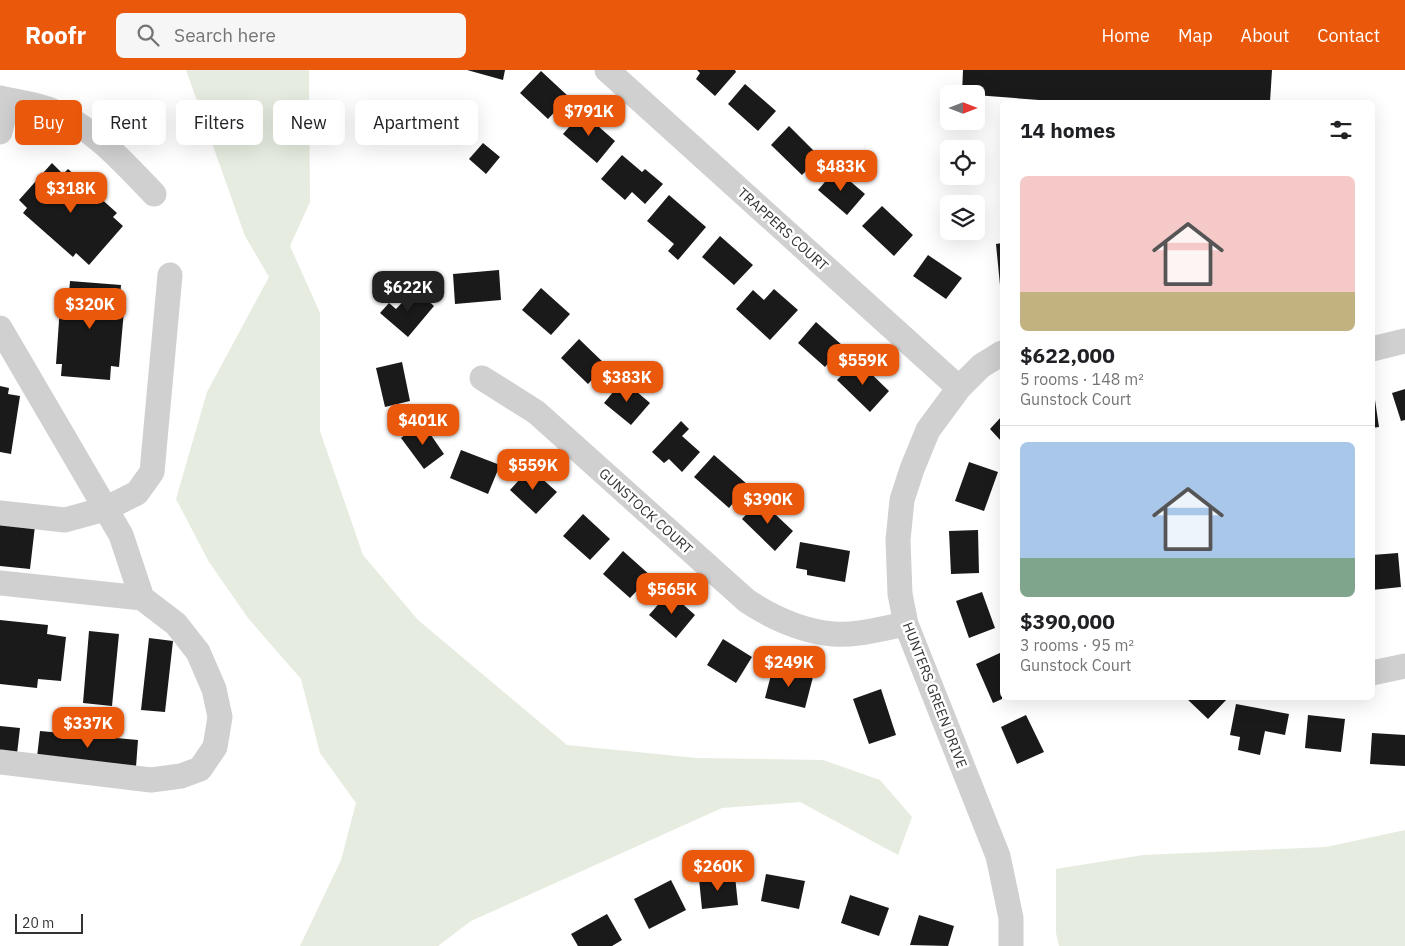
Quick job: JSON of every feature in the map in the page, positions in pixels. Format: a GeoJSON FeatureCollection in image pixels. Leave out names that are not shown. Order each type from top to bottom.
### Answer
{"type":"FeatureCollection","features":[{"type":"Feature","properties":{"kind":"street","name":"TRAPPERS COURT"},"geometry":{"type":"LineString","coordinates":[[607,70],[958,388]]}},
{"type":"Feature","properties":{"kind":"street"},"geometry":{"type":"LineString","coordinates":[[0,132],[4,99],[52,110],[89,130],[154,194]]}},
{"type":"Feature","properties":{"kind":"street"},"geometry":{"type":"LineString","coordinates":[[0,513],[65,520],[105,509],[137,493],[152,472],[170,275]]}},
{"type":"Feature","properties":{"kind":"street"},"geometry":{"type":"LineString","coordinates":[[0,328],[121,536],[142,598]]}},
{"type":"Feature","properties":{"kind":"street"},"geometry":{"type":"LineString","coordinates":[[1375,348],[1405,341]]}},
{"type":"Feature","properties":{"kind":"street","name":"HUNTERS GREEN DRIVE"},"geometry":{"type":"LineString","coordinates":[[1000,354],[981,366],[958,388],[928,430],[902,500],[898,540],[900,594],[906,624],[998,856],[1011,918],[1011,946]]}},
{"type":"Feature","properties":{"kind":"street","name":"GUNSTOCK COURT"},"geometry":{"type":"LineString","coordinates":[[482,378],[536,412],[747,601],[772,617],[797,627],[834,634],[906,624]]}},
{"type":"Feature","properties":{"kind":"street"},"geometry":{"type":"LineString","coordinates":[[0,583],[142,598],[176,624],[198,652],[214,689],[220,717],[215,747],[200,769],[181,776],[151,780],[0,762]]}},
{"type":"Feature","properties":{"kind":"street"},"geometry":{"type":"LineString","coordinates":[[1375,672],[1405,666]]}},
{"type":"Feature","properties":{"kind":"shaded area"},"geometry":{"type":"Polygon","coordinates":[[[186,70],[309,70],[309,100],[273,100],[273,145],[310,145],[310,202],[290,246],[320,313],[320,431],[363,555],[418,620],[567,745],[697,758],[823,760],[880,780],[912,817],[898,855],[800,802],[722,808],[471,921],[438,946],[300,946],[341,860],[356,803],[320,753],[301,679],[248,618],[209,562],[176,499],[207,392],[269,277],[245,236],[213,145],[263,145],[263,100],[197,100],[186,70]]]}},
{"type":"Feature","properties":{"kind":"shaded area"},"geometry":{"type":"Polygon","coordinates":[[[1405,830],[1405,946],[1059,946],[1056,933],[1056,869],[1143,855],[1326,847],[1405,830]]]}},
{"type":"Feature","properties":{"kind":"building"},"geometry":{"type":"Polygon","coordinates":[[[467,70],[505,70],[503,80],[467,70]]]}},
{"type":"Feature","properties":{"kind":"building"},"geometry":{"type":"Polygon","coordinates":[[[697,70],[735,70],[736,72],[715,96],[696,79],[700,73],[697,70]]]}},
{"type":"Feature","properties":{"kind":"building"},"geometry":{"type":"Polygon","coordinates":[[[963,70],[1272,70],[1270,100],[1039,100],[985,96],[985,85],[962,85],[963,70]]]}},
{"type":"Feature","properties":{"kind":"building"},"geometry":{"type":"Polygon","coordinates":[[[541,71],[569,97],[548,119],[520,93],[541,71]]]}},
{"type":"Feature","properties":{"kind":"building"},"geometry":{"type":"Polygon","coordinates":[[[745,84],[776,111],[758,131],[728,104],[745,84]]]}},
{"type":"Feature","properties":{"kind":"building"},"geometry":{"type":"Polygon","coordinates":[[[582,112],[615,141],[597,163],[563,134],[582,112]]]}},
{"type":"Feature","properties":{"kind":"building"},"geometry":{"type":"Polygon","coordinates":[[[789,126],[820,157],[802,175],[771,145],[789,126]]]}},
{"type":"Feature","properties":{"kind":"building"},"geometry":{"type":"Polygon","coordinates":[[[483,143],[500,157],[486,174],[469,159],[483,143]]]}},
{"type":"Feature","properties":{"kind":"building"},"geometry":{"type":"Polygon","coordinates":[[[622,155],[642,172],[645,169],[663,184],[645,204],[632,192],[625,200],[601,179],[622,155]]]}},
{"type":"Feature","properties":{"kind":"building"},"geometry":{"type":"Polygon","coordinates":[[[52,163],[63,174],[68,169],[117,213],[113,217],[123,226],[89,265],[76,253],[73,257],[23,213],[27,208],[19,200],[52,163]]]}},
{"type":"Feature","properties":{"kind":"building"},"geometry":{"type":"Polygon","coordinates":[[[836,169],[865,194],[847,215],[818,190],[836,169]]]}},
{"type":"Feature","properties":{"kind":"building"},"geometry":{"type":"Polygon","coordinates":[[[669,195],[706,227],[678,260],[668,251],[674,244],[647,221],[669,195]]]}},
{"type":"Feature","properties":{"kind":"building"},"geometry":{"type":"Polygon","coordinates":[[[882,206],[913,235],[894,256],[862,226],[882,206]]]}},
{"type":"Feature","properties":{"kind":"building"},"geometry":{"type":"Polygon","coordinates":[[[720,236],[753,265],[734,285],[702,257],[720,236]]]}},
{"type":"Feature","properties":{"kind":"building"},"geometry":{"type":"Polygon","coordinates":[[[1000,243],[1000,285],[996,244],[1000,243]]]}},
{"type":"Feature","properties":{"kind":"building"},"geometry":{"type":"Polygon","coordinates":[[[928,255],[962,278],[946,299],[913,276],[928,255]]]}},
{"type":"Feature","properties":{"kind":"building"},"geometry":{"type":"Polygon","coordinates":[[[499,270],[501,300],[455,304],[453,274],[499,270]]]}},
{"type":"Feature","properties":{"kind":"building"},"geometry":{"type":"Polygon","coordinates":[[[70,281],[121,285],[120,298],[125,299],[119,367],[111,366],[110,380],[61,376],[62,364],[56,364],[61,292],[69,293],[70,281]]]}},
{"type":"Feature","properties":{"kind":"building"},"geometry":{"type":"Polygon","coordinates":[[[541,288],[570,314],[551,335],[522,310],[541,288]]]}},
{"type":"Feature","properties":{"kind":"building"},"geometry":{"type":"Polygon","coordinates":[[[415,289],[434,306],[408,337],[380,313],[389,303],[396,309],[415,289]]]}},
{"type":"Feature","properties":{"kind":"building"},"geometry":{"type":"Polygon","coordinates":[[[774,289],[798,310],[770,340],[736,309],[753,290],[764,300],[774,289]]]}},
{"type":"Feature","properties":{"kind":"building"},"geometry":{"type":"Polygon","coordinates":[[[816,322],[843,346],[825,367],[798,343],[816,322]]]}},
{"type":"Feature","properties":{"kind":"building"},"geometry":{"type":"Polygon","coordinates":[[[579,339],[606,365],[588,384],[561,358],[579,339]]]}},
{"type":"Feature","properties":{"kind":"building"},"geometry":{"type":"Polygon","coordinates":[[[857,360],[889,391],[870,412],[837,380],[857,360]]]}},
{"type":"Feature","properties":{"kind":"building"},"geometry":{"type":"Polygon","coordinates":[[[402,362],[410,401],[385,407],[376,368],[402,362]]]}},
{"type":"Feature","properties":{"kind":"building"},"geometry":{"type":"Polygon","coordinates":[[[623,380],[650,403],[631,425],[604,403],[623,380]]]}},
{"type":"Feature","properties":{"kind":"building"},"geometry":{"type":"Polygon","coordinates":[[[0,386],[9,388],[8,394],[20,396],[11,454],[0,452],[0,386]]]}},
{"type":"Feature","properties":{"kind":"building"},"geometry":{"type":"Polygon","coordinates":[[[1405,389],[1405,420],[1401,421],[1392,393],[1405,389]]]}},
{"type":"Feature","properties":{"kind":"building"},"geometry":{"type":"Polygon","coordinates":[[[1375,400],[1379,427],[1375,428],[1375,400]]]}},
{"type":"Feature","properties":{"kind":"building"},"geometry":{"type":"Polygon","coordinates":[[[1000,418],[1000,440],[990,429],[1000,418]]]}},
{"type":"Feature","properties":{"kind":"building"},"geometry":{"type":"Polygon","coordinates":[[[681,421],[689,429],[682,436],[700,452],[682,472],[669,459],[664,463],[652,452],[681,421]]]}},
{"type":"Feature","properties":{"kind":"building"},"geometry":{"type":"Polygon","coordinates":[[[422,422],[444,454],[424,469],[401,438],[422,422]]]}},
{"type":"Feature","properties":{"kind":"building"},"geometry":{"type":"Polygon","coordinates":[[[461,450],[500,465],[488,494],[450,478],[461,450]]]}},
{"type":"Feature","properties":{"kind":"building"},"geometry":{"type":"Polygon","coordinates":[[[714,455],[748,485],[729,508],[694,477],[714,455]]]}},
{"type":"Feature","properties":{"kind":"building"},"geometry":{"type":"Polygon","coordinates":[[[969,462],[998,472],[984,511],[955,501],[969,462]]]}},
{"type":"Feature","properties":{"kind":"building"},"geometry":{"type":"Polygon","coordinates":[[[530,468],[557,492],[536,514],[510,490],[530,468]]]}},
{"type":"Feature","properties":{"kind":"building"},"geometry":{"type":"Polygon","coordinates":[[[760,500],[793,531],[775,551],[742,519],[760,500]]]}},
{"type":"Feature","properties":{"kind":"building"},"geometry":{"type":"Polygon","coordinates":[[[583,514],[610,539],[590,560],[563,536],[583,514]]]}},
{"type":"Feature","properties":{"kind":"building"},"geometry":{"type":"Polygon","coordinates":[[[0,522],[35,526],[30,569],[0,566],[0,522]]]}},
{"type":"Feature","properties":{"kind":"building"},"geometry":{"type":"Polygon","coordinates":[[[978,530],[979,573],[951,574],[949,531],[978,530]]]}},
{"type":"Feature","properties":{"kind":"building"},"geometry":{"type":"Polygon","coordinates":[[[800,542],[850,551],[845,582],[807,575],[807,570],[796,568],[800,542]]]}},
{"type":"Feature","properties":{"kind":"building"},"geometry":{"type":"Polygon","coordinates":[[[623,551],[651,576],[630,598],[603,574],[623,551]]]}},
{"type":"Feature","properties":{"kind":"building"},"geometry":{"type":"Polygon","coordinates":[[[1398,553],[1401,587],[1375,590],[1375,555],[1398,553]]]}},
{"type":"Feature","properties":{"kind":"building"},"geometry":{"type":"Polygon","coordinates":[[[669,592],[695,615],[676,638],[649,615],[669,592]]]}},
{"type":"Feature","properties":{"kind":"building"},"geometry":{"type":"Polygon","coordinates":[[[982,592],[995,628],[969,638],[956,601],[982,592]]]}},
{"type":"Feature","properties":{"kind":"building"},"geometry":{"type":"Polygon","coordinates":[[[0,620],[48,625],[47,634],[66,637],[61,681],[38,679],[37,688],[0,684],[0,620]]]}},
{"type":"Feature","properties":{"kind":"building"},"geometry":{"type":"Polygon","coordinates":[[[89,631],[119,634],[112,706],[83,703],[89,631]]]}},
{"type":"Feature","properties":{"kind":"building"},"geometry":{"type":"Polygon","coordinates":[[[149,638],[173,641],[165,712],[141,710],[149,638]]]}},
{"type":"Feature","properties":{"kind":"building"},"geometry":{"type":"Polygon","coordinates":[[[723,639],[752,657],[736,683],[707,665],[723,639]]]}},
{"type":"Feature","properties":{"kind":"building"},"geometry":{"type":"Polygon","coordinates":[[[1000,653],[1000,700],[993,703],[976,664],[1000,653]]]}},
{"type":"Feature","properties":{"kind":"building"},"geometry":{"type":"Polygon","coordinates":[[[773,667],[813,677],[805,708],[765,698],[773,667]]]}},
{"type":"Feature","properties":{"kind":"building"},"geometry":{"type":"Polygon","coordinates":[[[881,689],[896,735],[869,744],[853,699],[881,689]]]}},
{"type":"Feature","properties":{"kind":"building"},"geometry":{"type":"Polygon","coordinates":[[[1188,700],[1226,700],[1208,719],[1188,700]]]}},
{"type":"Feature","properties":{"kind":"building"},"geometry":{"type":"Polygon","coordinates":[[[1236,704],[1289,714],[1285,735],[1265,731],[1260,755],[1238,750],[1240,737],[1230,735],[1236,704]]]}},
{"type":"Feature","properties":{"kind":"building"},"geometry":{"type":"Polygon","coordinates":[[[1026,715],[1044,752],[1017,764],[1001,727],[1026,715]]]}},
{"type":"Feature","properties":{"kind":"building"},"geometry":{"type":"Polygon","coordinates":[[[1308,715],[1345,719],[1341,752],[1305,748],[1308,715]]]}},
{"type":"Feature","properties":{"kind":"building"},"geometry":{"type":"Polygon","coordinates":[[[0,726],[20,728],[17,754],[0,752],[0,726]]]}},
{"type":"Feature","properties":{"kind":"building"},"geometry":{"type":"Polygon","coordinates":[[[40,731],[138,740],[136,767],[37,757],[40,731]]]}},
{"type":"Feature","properties":{"kind":"building"},"geometry":{"type":"Polygon","coordinates":[[[1372,733],[1405,735],[1405,766],[1370,764],[1372,733]]]}},
{"type":"Feature","properties":{"kind":"building"},"geometry":{"type":"Polygon","coordinates":[[[766,874],[805,881],[799,909],[761,901],[766,874]]]}},
{"type":"Feature","properties":{"kind":"building"},"geometry":{"type":"Polygon","coordinates":[[[735,876],[738,905],[702,909],[699,879],[735,876]]]}},
{"type":"Feature","properties":{"kind":"building"},"geometry":{"type":"Polygon","coordinates":[[[671,880],[686,910],[649,929],[634,899],[671,880]]]}},
{"type":"Feature","properties":{"kind":"building"},"geometry":{"type":"Polygon","coordinates":[[[850,895],[889,908],[879,936],[841,923],[850,895]]]}},
{"type":"Feature","properties":{"kind":"building"},"geometry":{"type":"Polygon","coordinates":[[[607,914],[622,940],[612,946],[578,946],[571,934],[607,914]]]}},
{"type":"Feature","properties":{"kind":"building"},"geometry":{"type":"Polygon","coordinates":[[[919,915],[954,926],[948,946],[910,945],[919,915]]]}}]}
